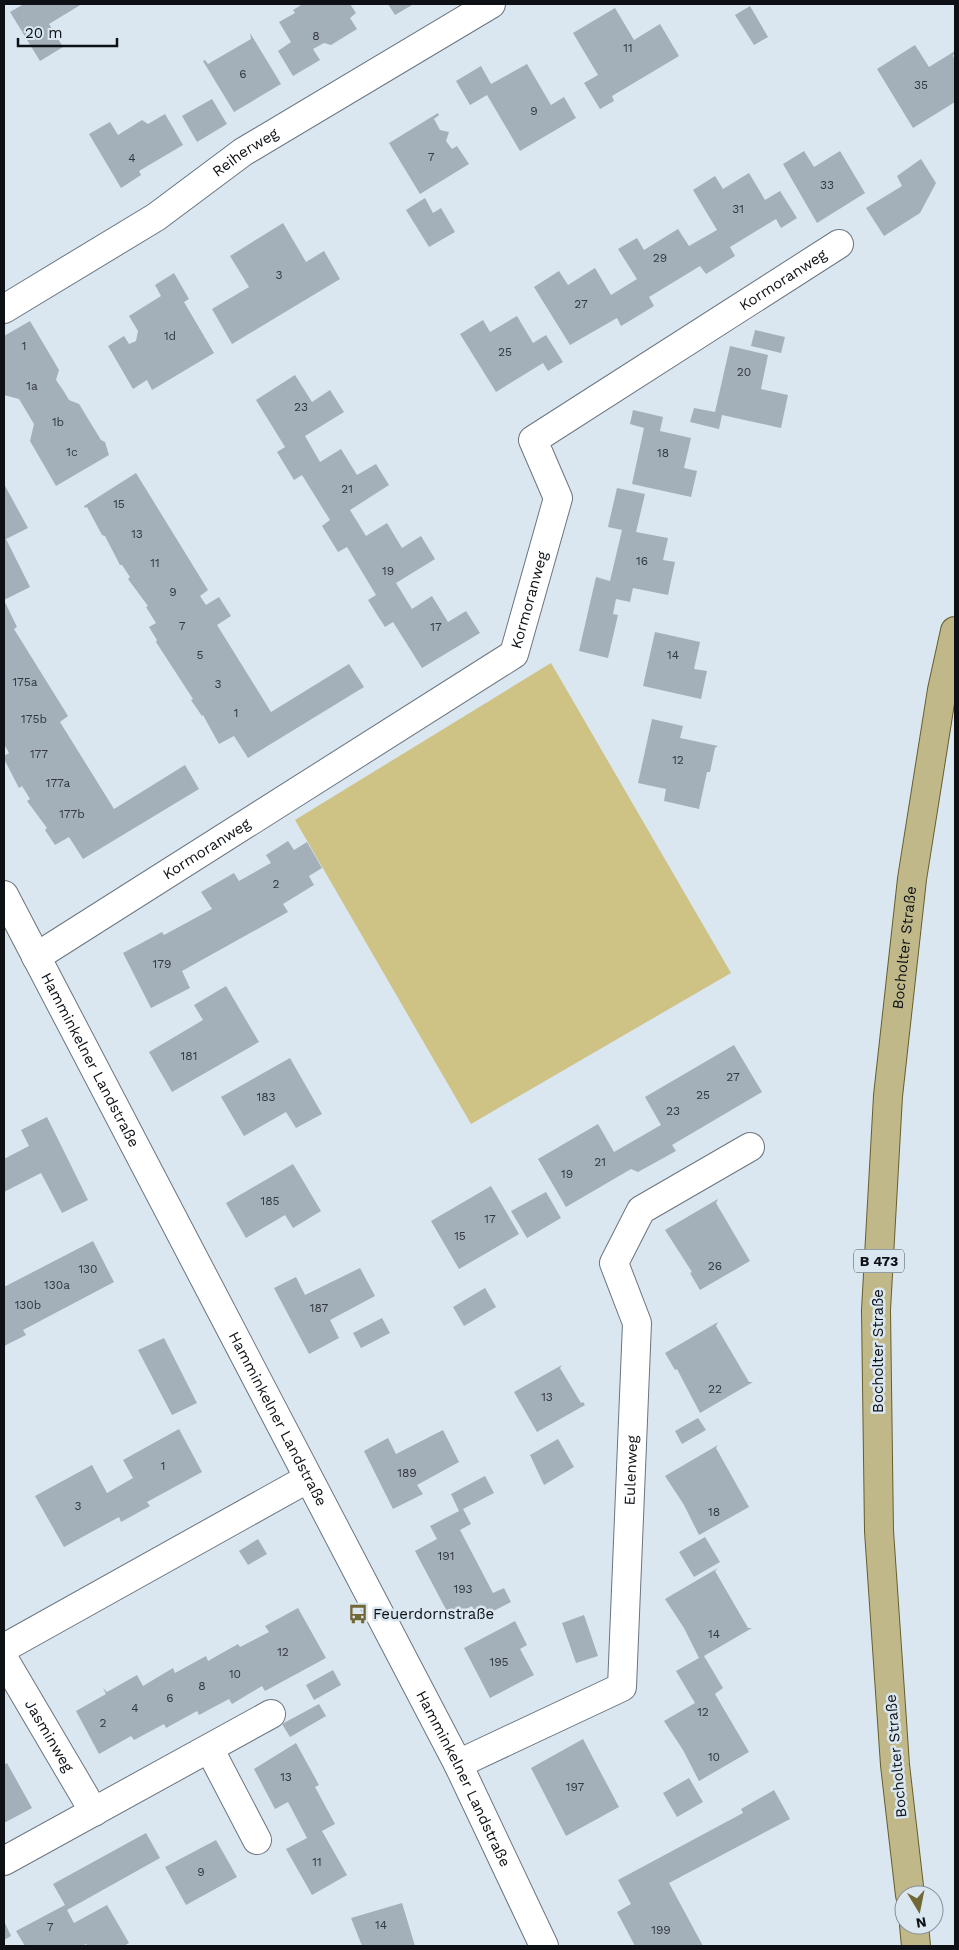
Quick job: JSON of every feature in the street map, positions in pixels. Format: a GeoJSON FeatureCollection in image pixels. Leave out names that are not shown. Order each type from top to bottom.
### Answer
{"type":"FeatureCollection","features":[{"type":"Feature","properties":{"kind":"main road","name":"Bocholter Straße"},"geometry":{"type":"LineString","coordinates":[[909,1885],[895,1765],[879,1531],[876,1310],[888,1096],[912,879],[942,690],[955,632]]}},
{"type":"Feature","properties":{"kind":"street","name":"Reiherweg"},"geometry":{"type":"LineString","coordinates":[[4,309],[156,217],[243,152],[491,4]]}},
{"type":"Feature","properties":{"kind":"street","name":"Kormoranweg"},"geometry":{"type":"LineString","coordinates":[[36,957],[514,654],[558,498],[533,440],[839,244]]}},
{"type":"Feature","properties":{"kind":"street","name":"Hamminkelner Landstraße"},"geometry":{"type":"LineString","coordinates":[[4,895],[307,1479],[458,1764],[544,1946]]}},
{"type":"Feature","properties":{"kind":"street","name":"Eulenweg"},"geometry":{"type":"LineString","coordinates":[[458,1764],[622,1687],[636,1323],[614,1263],[641,1210],[750,1146]]}},
{"type":"Feature","properties":{"kind":"street"},"geometry":{"type":"LineString","coordinates":[[4,1648],[307,1479]]}},
{"type":"Feature","properties":{"kind":"street","name":"Jasminweg"},"geometry":{"type":"LineString","coordinates":[[4,1659],[94,1812]]}},
{"type":"Feature","properties":{"kind":"street"},"geometry":{"type":"LineString","coordinates":[[4,1862],[210,1750],[271,1714]]}},
{"type":"Feature","properties":{"kind":"street"},"geometry":{"type":"LineString","coordinates":[[210,1750],[257,1840]]}},
{"type":"Feature","properties":{"kind":"shaded area"},"geometry":{"type":"Polygon","coordinates":[[[551,663],[731,973],[471,1124],[295,820],[551,663]]]}},
{"type":"Feature","properties":{"kind":"building"},"geometry":{"type":"Polygon","coordinates":[[[24,4],[82,4],[49,24],[63,47],[40,61],[10,12],[24,4]]]}},
{"type":"Feature","properties":{"kind":"building"},"geometry":{"type":"Polygon","coordinates":[[[303,4],[350,4],[356,13],[350,18],[357,29],[331,45],[324,43],[313,49],[320,60],[293,76],[278,51],[291,42],[279,22],[295,13],[293,10],[303,4]]]}},
{"type":"Feature","properties":{"kind":"building"},"geometry":{"type":"Polygon","coordinates":[[[388,4],[411,4],[412,5],[395,15],[388,4]]]}},
{"type":"Feature","properties":{"kind":"building"},"geometry":{"type":"Polygon","coordinates":[[[750,6],[768,37],[754,45],[735,15],[750,6]]]}},
{"type":"Feature","properties":{"kind":"building"},"geometry":{"type":"Polygon","coordinates":[[[615,8],[634,40],[660,24],[679,56],[612,96],[614,101],[600,109],[584,83],[598,75],[573,33],[615,8]]]}},
{"type":"Feature","properties":{"kind":"building"},"geometry":{"type":"Polygon","coordinates":[[[250,33],[281,84],[234,112],[203,61],[205,60],[208,64],[251,39],[250,33]]]}},
{"type":"Feature","properties":{"kind":"building"},"geometry":{"type":"Polygon","coordinates":[[[915,45],[929,67],[955,51],[953,56],[955,60],[955,102],[913,128],[877,69],[915,45]]]}},
{"type":"Feature","properties":{"kind":"building"},"geometry":{"type":"Polygon","coordinates":[[[527,64],[551,105],[564,97],[576,118],[520,151],[487,95],[470,105],[456,81],[481,66],[491,84],[527,64]]]}},
{"type":"Feature","properties":{"kind":"building"},"geometry":{"type":"Polygon","coordinates":[[[212,99],[227,124],[197,142],[182,116],[212,99]]]}},
{"type":"Feature","properties":{"kind":"building"},"geometry":{"type":"Polygon","coordinates":[[[438,113],[439,115],[434,119],[440,130],[449,132],[446,141],[452,149],[457,146],[469,164],[420,194],[389,143],[438,113]]]}},
{"type":"Feature","properties":{"kind":"building"},"geometry":{"type":"Polygon","coordinates":[[[165,114],[183,145],[139,171],[141,175],[121,188],[89,134],[110,122],[118,135],[142,120],[148,124],[165,114]]]}},
{"type":"Feature","properties":{"kind":"building"},"geometry":{"type":"Polygon","coordinates":[[[804,151],[814,167],[840,151],[865,193],[817,223],[783,164],[804,151]]]}},
{"type":"Feature","properties":{"kind":"building"},"geometry":{"type":"Polygon","coordinates":[[[921,159],[936,183],[920,213],[884,236],[866,208],[902,186],[897,176],[921,159]]]}},
{"type":"Feature","properties":{"kind":"building"},"geometry":{"type":"Polygon","coordinates":[[[749,173],[765,200],[780,191],[797,218],[781,228],[776,219],[730,247],[735,256],[706,274],[700,266],[649,297],[654,306],[641,314],[621,326],[617,318],[570,345],[534,287],[559,271],[568,285],[595,268],[611,295],[637,279],[618,249],[637,238],[644,250],[678,229],[689,246],[717,230],[693,190],[715,176],[723,189],[749,173]]]}},
{"type":"Feature","properties":{"kind":"building"},"geometry":{"type":"Polygon","coordinates":[[[425,198],[433,213],[441,208],[455,232],[429,247],[406,210],[425,198]]]}},
{"type":"Feature","properties":{"kind":"building"},"geometry":{"type":"Polygon","coordinates":[[[283,223],[306,262],[324,251],[340,279],[232,344],[212,309],[249,287],[230,256],[283,223]]]}},
{"type":"Feature","properties":{"kind":"building"},"geometry":{"type":"Polygon","coordinates":[[[174,273],[189,299],[184,302],[214,353],[152,390],[147,380],[133,389],[108,346],[124,336],[129,344],[136,341],[138,331],[129,316],[161,296],[155,285],[174,273]]]}},
{"type":"Feature","properties":{"kind":"building"},"geometry":{"type":"Polygon","coordinates":[[[517,316],[533,343],[546,335],[563,362],[548,371],[543,363],[496,392],[460,334],[483,320],[490,332],[517,316]]]}},
{"type":"Feature","properties":{"kind":"building"},"geometry":{"type":"Polygon","coordinates":[[[30,321],[59,370],[56,380],[69,400],[79,404],[101,440],[105,442],[109,455],[56,486],[30,441],[34,424],[19,399],[4,395],[4,336],[30,321]]]}},
{"type":"Feature","properties":{"kind":"building"},"geometry":{"type":"Polygon","coordinates":[[[755,330],[785,337],[781,353],[751,346],[755,330]]]}},
{"type":"Feature","properties":{"kind":"building"},"geometry":{"type":"Polygon","coordinates":[[[730,346],[768,355],[761,389],[788,395],[781,428],[722,415],[719,429],[690,422],[694,408],[715,412],[730,346]]]}},
{"type":"Feature","properties":{"kind":"building"},"geometry":{"type":"Polygon","coordinates":[[[295,375],[312,402],[330,390],[344,412],[305,436],[320,462],[341,449],[357,475],[376,464],[389,485],[350,510],[366,536],[387,523],[402,548],[421,536],[435,559],[396,583],[412,609],[432,596],[448,622],[466,611],[480,633],[422,668],[393,622],[385,627],[376,613],[368,600],[376,595],[347,547],[338,552],[322,526],[330,520],[302,475],[294,480],[277,452],[285,447],[256,400],[295,375]]]}},
{"type":"Feature","properties":{"kind":"building"},"geometry":{"type":"Polygon","coordinates":[[[633,410],[663,417],[660,431],[691,438],[684,468],[697,471],[691,497],[632,484],[644,428],[630,424],[633,410]]]}},
{"type":"Feature","properties":{"kind":"building"},"geometry":{"type":"Polygon","coordinates":[[[136,473],[208,590],[200,596],[206,605],[219,597],[231,616],[217,625],[271,712],[349,664],[364,687],[248,758],[234,736],[219,744],[203,715],[191,700],[193,699],[156,642],[157,640],[149,627],[156,623],[146,607],[148,606],[128,579],[130,577],[122,565],[120,565],[87,507],[85,508],[84,506],[136,473]]]}},
{"type":"Feature","properties":{"kind":"building"},"geometry":{"type":"Polygon","coordinates":[[[4,484],[28,528],[6,539],[30,587],[4,600],[4,484]]]}},
{"type":"Feature","properties":{"kind":"building"},"geometry":{"type":"Polygon","coordinates":[[[617,488],[645,494],[636,532],[668,538],[663,560],[675,562],[668,595],[633,588],[630,602],[616,599],[613,614],[618,615],[608,658],[579,651],[596,577],[610,581],[622,530],[608,527],[617,488]]]}},
{"type":"Feature","properties":{"kind":"building"},"geometry":{"type":"Polygon","coordinates":[[[4,600],[17,627],[14,629],[68,716],[60,722],[114,809],[185,765],[199,789],[83,859],[69,837],[55,845],[45,830],[47,828],[27,801],[30,799],[22,786],[19,788],[4,759],[4,756],[9,753],[4,744],[4,600]]]}},
{"type":"Feature","properties":{"kind":"building"},"geometry":{"type":"Polygon","coordinates":[[[655,632],[700,642],[694,669],[707,671],[701,699],[643,686],[655,632]]]}},
{"type":"Feature","properties":{"kind":"building"},"geometry":{"type":"Polygon","coordinates":[[[652,719],[683,726],[680,738],[718,746],[715,748],[710,772],[707,772],[699,809],[664,801],[666,789],[638,783],[652,719]]]}},
{"type":"Feature","properties":{"kind":"building"},"geometry":{"type":"Polygon","coordinates":[[[288,841],[294,850],[307,842],[322,868],[309,876],[314,885],[283,904],[288,912],[182,971],[190,988],[151,1008],[123,953],[162,932],[164,935],[212,909],[201,892],[234,873],[239,881],[271,863],[266,855],[288,841]]]}},
{"type":"Feature","properties":{"kind":"building"},"geometry":{"type":"Polygon","coordinates":[[[226,986],[259,1042],[172,1092],[149,1052],[203,1020],[194,1005],[226,986]]]}},
{"type":"Feature","properties":{"kind":"building"},"geometry":{"type":"Polygon","coordinates":[[[734,1045],[762,1092],[672,1145],[676,1151],[638,1172],[631,1169],[566,1207],[538,1159],[598,1124],[614,1152],[661,1125],[645,1097],[734,1045]]]}},
{"type":"Feature","properties":{"kind":"building"},"geometry":{"type":"Polygon","coordinates":[[[290,1058],[322,1114],[296,1128],[286,1112],[244,1136],[221,1097],[290,1058]]]}},
{"type":"Feature","properties":{"kind":"building"},"geometry":{"type":"Polygon","coordinates":[[[47,1117],[88,1200],[62,1213],[41,1173],[4,1192],[4,1159],[29,1146],[21,1130],[47,1117]]]}},
{"type":"Feature","properties":{"kind":"building"},"geometry":{"type":"Polygon","coordinates":[[[293,1164],[321,1211],[293,1228],[285,1215],[246,1238],[226,1203],[293,1164]]]}},
{"type":"Feature","properties":{"kind":"building"},"geometry":{"type":"Polygon","coordinates":[[[491,1186],[519,1234],[459,1269],[431,1221],[491,1186]]]}},
{"type":"Feature","properties":{"kind":"building"},"geometry":{"type":"Polygon","coordinates":[[[546,1192],[561,1218],[527,1238],[511,1211],[546,1192]]]}},
{"type":"Feature","properties":{"kind":"building"},"geometry":{"type":"Polygon","coordinates":[[[718,1199],[716,1203],[750,1261],[700,1290],[690,1273],[692,1272],[665,1230],[718,1199]]]}},
{"type":"Feature","properties":{"kind":"building"},"geometry":{"type":"Polygon","coordinates":[[[93,1241],[114,1282],[23,1330],[26,1335],[4,1346],[4,1287],[93,1241]]]}},
{"type":"Feature","properties":{"kind":"building"},"geometry":{"type":"Polygon","coordinates":[[[360,1268],[375,1296],[330,1320],[339,1338],[309,1354],[274,1288],[296,1277],[305,1295],[360,1268]]]}},
{"type":"Feature","properties":{"kind":"building"},"geometry":{"type":"Polygon","coordinates":[[[485,1288],[496,1307],[464,1326],[453,1307],[485,1288]]]}},
{"type":"Feature","properties":{"kind":"building"},"geometry":{"type":"Polygon","coordinates":[[[382,1318],[390,1333],[361,1348],[353,1333],[382,1318]]]}},
{"type":"Feature","properties":{"kind":"building"},"geometry":{"type":"Polygon","coordinates":[[[718,1322],[716,1326],[749,1382],[753,1382],[700,1413],[677,1369],[675,1370],[665,1353],[718,1322]]]}},
{"type":"Feature","properties":{"kind":"building"},"geometry":{"type":"Polygon","coordinates":[[[164,1338],[197,1403],[172,1415],[138,1350],[164,1338]]]}},
{"type":"Feature","properties":{"kind":"building"},"geometry":{"type":"Polygon","coordinates":[[[562,1365],[560,1368],[581,1403],[583,1402],[585,1405],[537,1432],[514,1392],[562,1365]]]}},
{"type":"Feature","properties":{"kind":"building"},"geometry":{"type":"Polygon","coordinates":[[[698,1418],[706,1430],[682,1444],[675,1431],[698,1418]]]}},
{"type":"Feature","properties":{"kind":"building"},"geometry":{"type":"Polygon","coordinates":[[[179,1429],[202,1472],[147,1502],[150,1506],[121,1522],[119,1517],[64,1547],[35,1496],[92,1465],[107,1493],[133,1478],[123,1460],[179,1429]]]}},
{"type":"Feature","properties":{"kind":"building"},"geometry":{"type":"Polygon","coordinates":[[[443,1430],[459,1462],[417,1485],[423,1494],[393,1509],[364,1451],[388,1438],[396,1454],[443,1430]]]}},
{"type":"Feature","properties":{"kind":"building"},"geometry":{"type":"Polygon","coordinates":[[[558,1439],[574,1467],[544,1485],[530,1455],[558,1439]]]}},
{"type":"Feature","properties":{"kind":"building"},"geometry":{"type":"Polygon","coordinates":[[[718,1445],[716,1448],[749,1507],[699,1535],[684,1505],[665,1476],[718,1445]]]}},
{"type":"Feature","properties":{"kind":"building"},"geometry":{"type":"Polygon","coordinates":[[[485,1476],[494,1493],[463,1509],[471,1524],[460,1530],[493,1593],[504,1588],[511,1602],[478,1619],[472,1606],[450,1617],[415,1551],[437,1539],[430,1526],[459,1511],[451,1494],[485,1476]]]}},
{"type":"Feature","properties":{"kind":"building"},"geometry":{"type":"Polygon","coordinates":[[[705,1537],[720,1562],[694,1577],[679,1552],[705,1537]]]}},
{"type":"Feature","properties":{"kind":"building"},"geometry":{"type":"Polygon","coordinates":[[[258,1539],[267,1554],[248,1565],[239,1551],[258,1539]]]}},
{"type":"Feature","properties":{"kind":"building"},"geometry":{"type":"Polygon","coordinates":[[[718,1568],[715,1571],[748,1628],[752,1628],[704,1656],[723,1688],[715,1694],[749,1752],[699,1781],[683,1750],[664,1721],[695,1703],[676,1671],[699,1658],[684,1628],[665,1599],[718,1568]]]}},
{"type":"Feature","properties":{"kind":"building"},"geometry":{"type":"Polygon","coordinates":[[[298,1608],[326,1658],[265,1691],[262,1686],[232,1704],[229,1699],[199,1715],[197,1711],[166,1728],[164,1724],[134,1740],[131,1736],[99,1754],[76,1711],[106,1694],[103,1688],[107,1692],[137,1675],[143,1686],[173,1668],[175,1673],[206,1656],[208,1661],[238,1644],[240,1647],[269,1632],[265,1626],[298,1608]]]}},
{"type":"Feature","properties":{"kind":"building"},"geometry":{"type":"Polygon","coordinates":[[[584,1615],[598,1656],[576,1663],[562,1623],[584,1615]]]}},
{"type":"Feature","properties":{"kind":"building"},"geometry":{"type":"Polygon","coordinates":[[[515,1621],[527,1645],[520,1649],[534,1675],[490,1698],[464,1648],[515,1621]]]}},
{"type":"Feature","properties":{"kind":"building"},"geometry":{"type":"Polygon","coordinates":[[[333,1670],[341,1685],[314,1700],[306,1685],[333,1670]]]}},
{"type":"Feature","properties":{"kind":"building"},"geometry":{"type":"Polygon","coordinates":[[[319,1704],[326,1716],[290,1737],[282,1724],[319,1704]]]}},
{"type":"Feature","properties":{"kind":"building"},"geometry":{"type":"Polygon","coordinates":[[[583,1739],[619,1807],[566,1836],[531,1768],[583,1739]]]}},
{"type":"Feature","properties":{"kind":"building"},"geometry":{"type":"Polygon","coordinates":[[[296,1743],[319,1785],[315,1787],[335,1824],[322,1831],[347,1875],[312,1895],[286,1849],[307,1838],[288,1802],[275,1809],[254,1769],[296,1743]]]}},
{"type":"Feature","properties":{"kind":"building"},"geometry":{"type":"Polygon","coordinates":[[[7,1763],[32,1808],[4,1823],[4,1765],[7,1763]]]}},
{"type":"Feature","properties":{"kind":"building"},"geometry":{"type":"Polygon","coordinates":[[[689,1778],[703,1802],[677,1817],[663,1793],[689,1778]]]}},
{"type":"Feature","properties":{"kind":"building"},"geometry":{"type":"Polygon","coordinates":[[[774,1790],[790,1819],[669,1883],[703,1946],[635,1946],[617,1912],[631,1904],[618,1880],[743,1813],[741,1809],[774,1790]]]}},
{"type":"Feature","properties":{"kind":"building"},"geometry":{"type":"Polygon","coordinates":[[[146,1833],[160,1858],[67,1910],[74,1923],[107,1905],[129,1943],[124,1946],[88,1946],[86,1944],[82,1946],[25,1946],[16,1931],[65,1905],[53,1884],[146,1833]]]}},
{"type":"Feature","properties":{"kind":"building"},"geometry":{"type":"Polygon","coordinates":[[[216,1840],[237,1877],[186,1905],[165,1867],[216,1840]]]}},
{"type":"Feature","properties":{"kind":"building"},"geometry":{"type":"Polygon","coordinates":[[[402,1903],[415,1946],[362,1946],[351,1918],[402,1903]]]}},
{"type":"Feature","properties":{"kind":"building"},"geometry":{"type":"Polygon","coordinates":[[[4,1921],[11,1936],[4,1940],[4,1921]]]}},
{"type":"Feature","properties":{"kind":"place","name":"Feuerdornstraße"},"geometry":{"type":"Point","coordinates":[358,1614]}}]}
